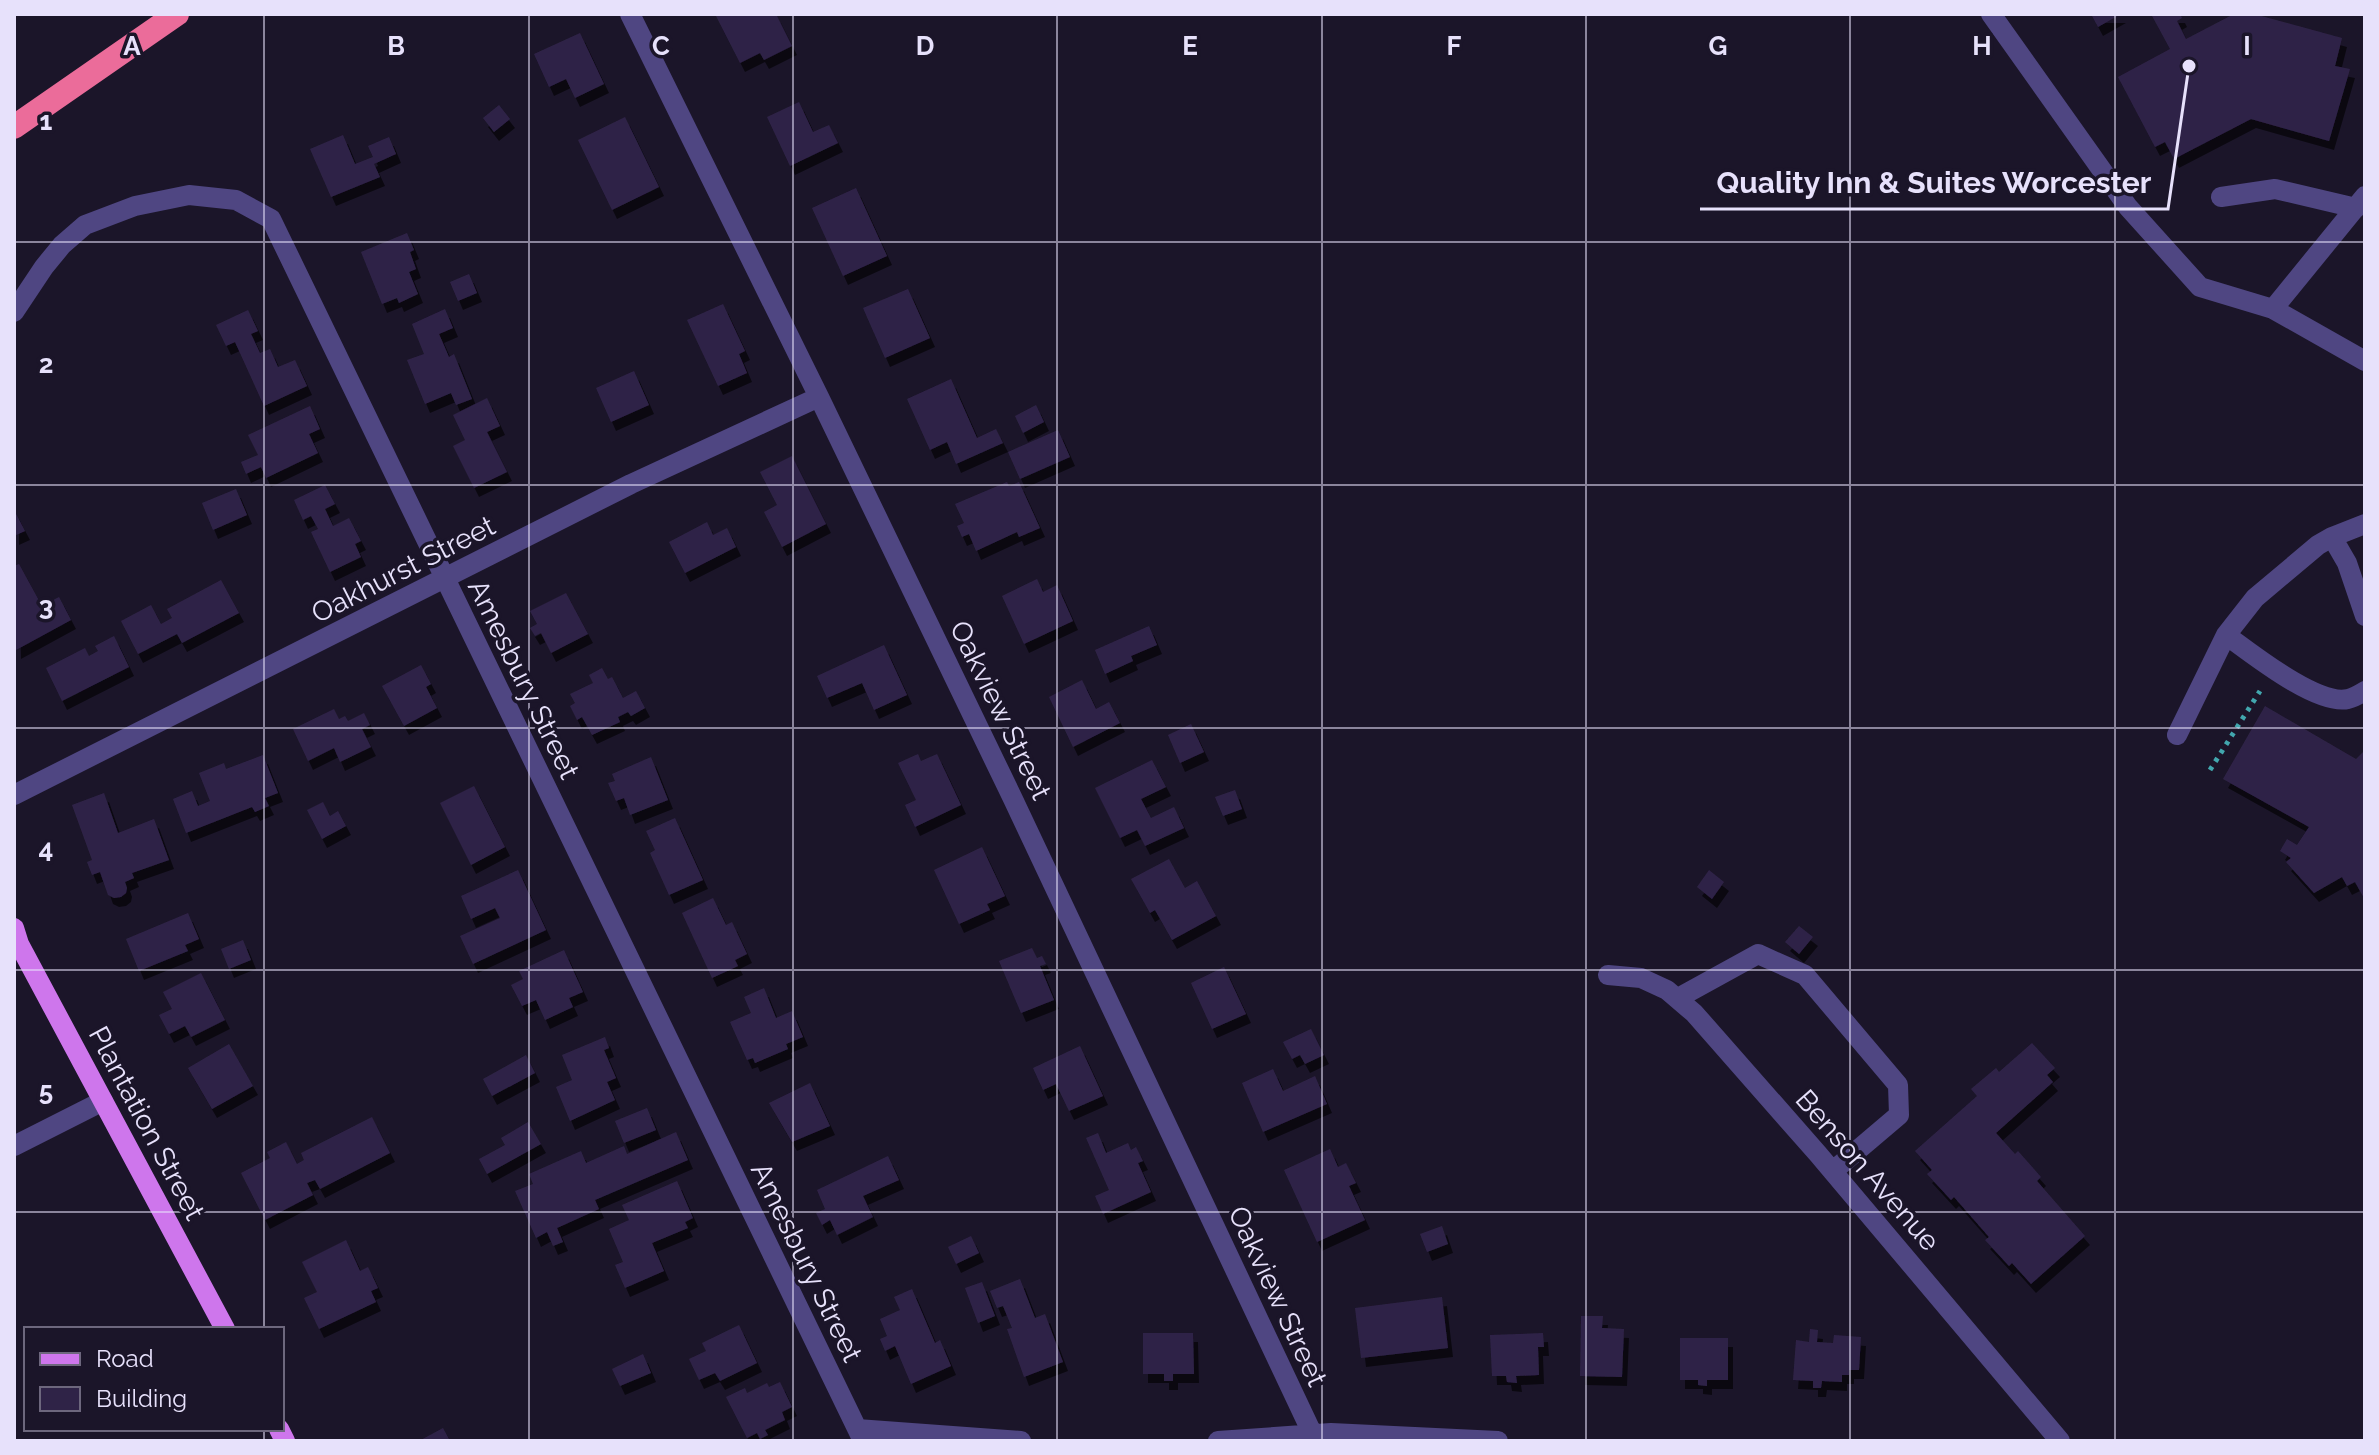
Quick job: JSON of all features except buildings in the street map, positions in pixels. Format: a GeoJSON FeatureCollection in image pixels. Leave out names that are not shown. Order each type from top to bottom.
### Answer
{"type":"FeatureCollection","features":[{"type":"Feature","properties":{"kind":"highway"},"geometry":{"type":"LineString","coordinates":[[14,127],[177,14]]}},
{"type":"Feature","properties":{"kind":"main road","name":"Plantation Street"},"geometry":{"type":"LineString","coordinates":[[16,937],[224,1327]]}},
{"type":"Feature","properties":{"kind":"street","name":"Oakview Street"},"geometry":{"type":"LineString","coordinates":[[630,14],[1013,799],[1313,1435]]}},
{"type":"Feature","properties":{"kind":"street"},"geometry":{"type":"LineString","coordinates":[[1991,14],[2128,207],[2200,287],[2273,309],[2365,361]]}},
{"type":"Feature","properties":{"kind":"street"},"geometry":{"type":"LineString","coordinates":[[2221,197],[2275,189],[2360,202]]}},
{"type":"Feature","properties":{"kind":"street","name":"Amesbury Street"},"geometry":{"type":"LineString","coordinates":[[14,312],[62,245],[85,225],[135,206],[189,195],[236,200],[271,219],[860,1435]]}},
{"type":"Feature","properties":{"kind":"street"},"geometry":{"type":"LineString","coordinates":[[2273,309],[2360,202]]}},
{"type":"Feature","properties":{"kind":"street","name":"Oakhurst Street"},"geometry":{"type":"LineString","coordinates":[[14,795],[631,484],[819,397]]}},
{"type":"Feature","properties":{"kind":"street"},"geometry":{"type":"LineString","coordinates":[[2177,735],[2226,635],[2255,598],[2318,545],[2365,524]]}},
{"type":"Feature","properties":{"kind":"street"},"geometry":{"type":"LineString","coordinates":[[2332,537],[2347,563],[2365,616]]}},
{"type":"Feature","properties":{"kind":"street"},"geometry":{"type":"LineString","coordinates":[[2226,635],[2283,676],[2320,695],[2347,700],[2365,691]]}},
{"type":"Feature","properties":{"kind":"street"},"geometry":{"type":"LineString","coordinates":[[1678,998],[1758,954],[1805,975],[1898,1085],[1899,1115],[1833,1171]]}},
{"type":"Feature","properties":{"kind":"street","name":"Benson Avenue"},"geometry":{"type":"LineString","coordinates":[[1608,975],[1641,978],[1667,990],[1694,1013],[1833,1171],[2060,1441]]}},
{"type":"Feature","properties":{"kind":"street"},"geometry":{"type":"LineString","coordinates":[[14,1146],[103,1101]]}},
{"type":"Feature","properties":{"kind":"street"},"geometry":{"type":"LineString","coordinates":[[1218,1441],[1331,1433],[1498,1441]]}},
{"type":"Feature","properties":{"kind":"street"},"geometry":{"type":"LineString","coordinates":[[860,1435],[1021,1441]]}},
{"type":"Feature","properties":{"kind":"street"},"geometry":{"type":"LineString","coordinates":[[2044,1441],[2060,1441]]}},
{"type":"Feature","properties":{"kind":"path"},"geometry":{"type":"LineString","coordinates":[[2210,770],[2261,690]]}},
{"type":"Feature","properties":{"kind":"place","name":"Quality Inn & Suites Worcester"},"geometry":{"type":"Point","coordinates":[2189,66]}}]}
